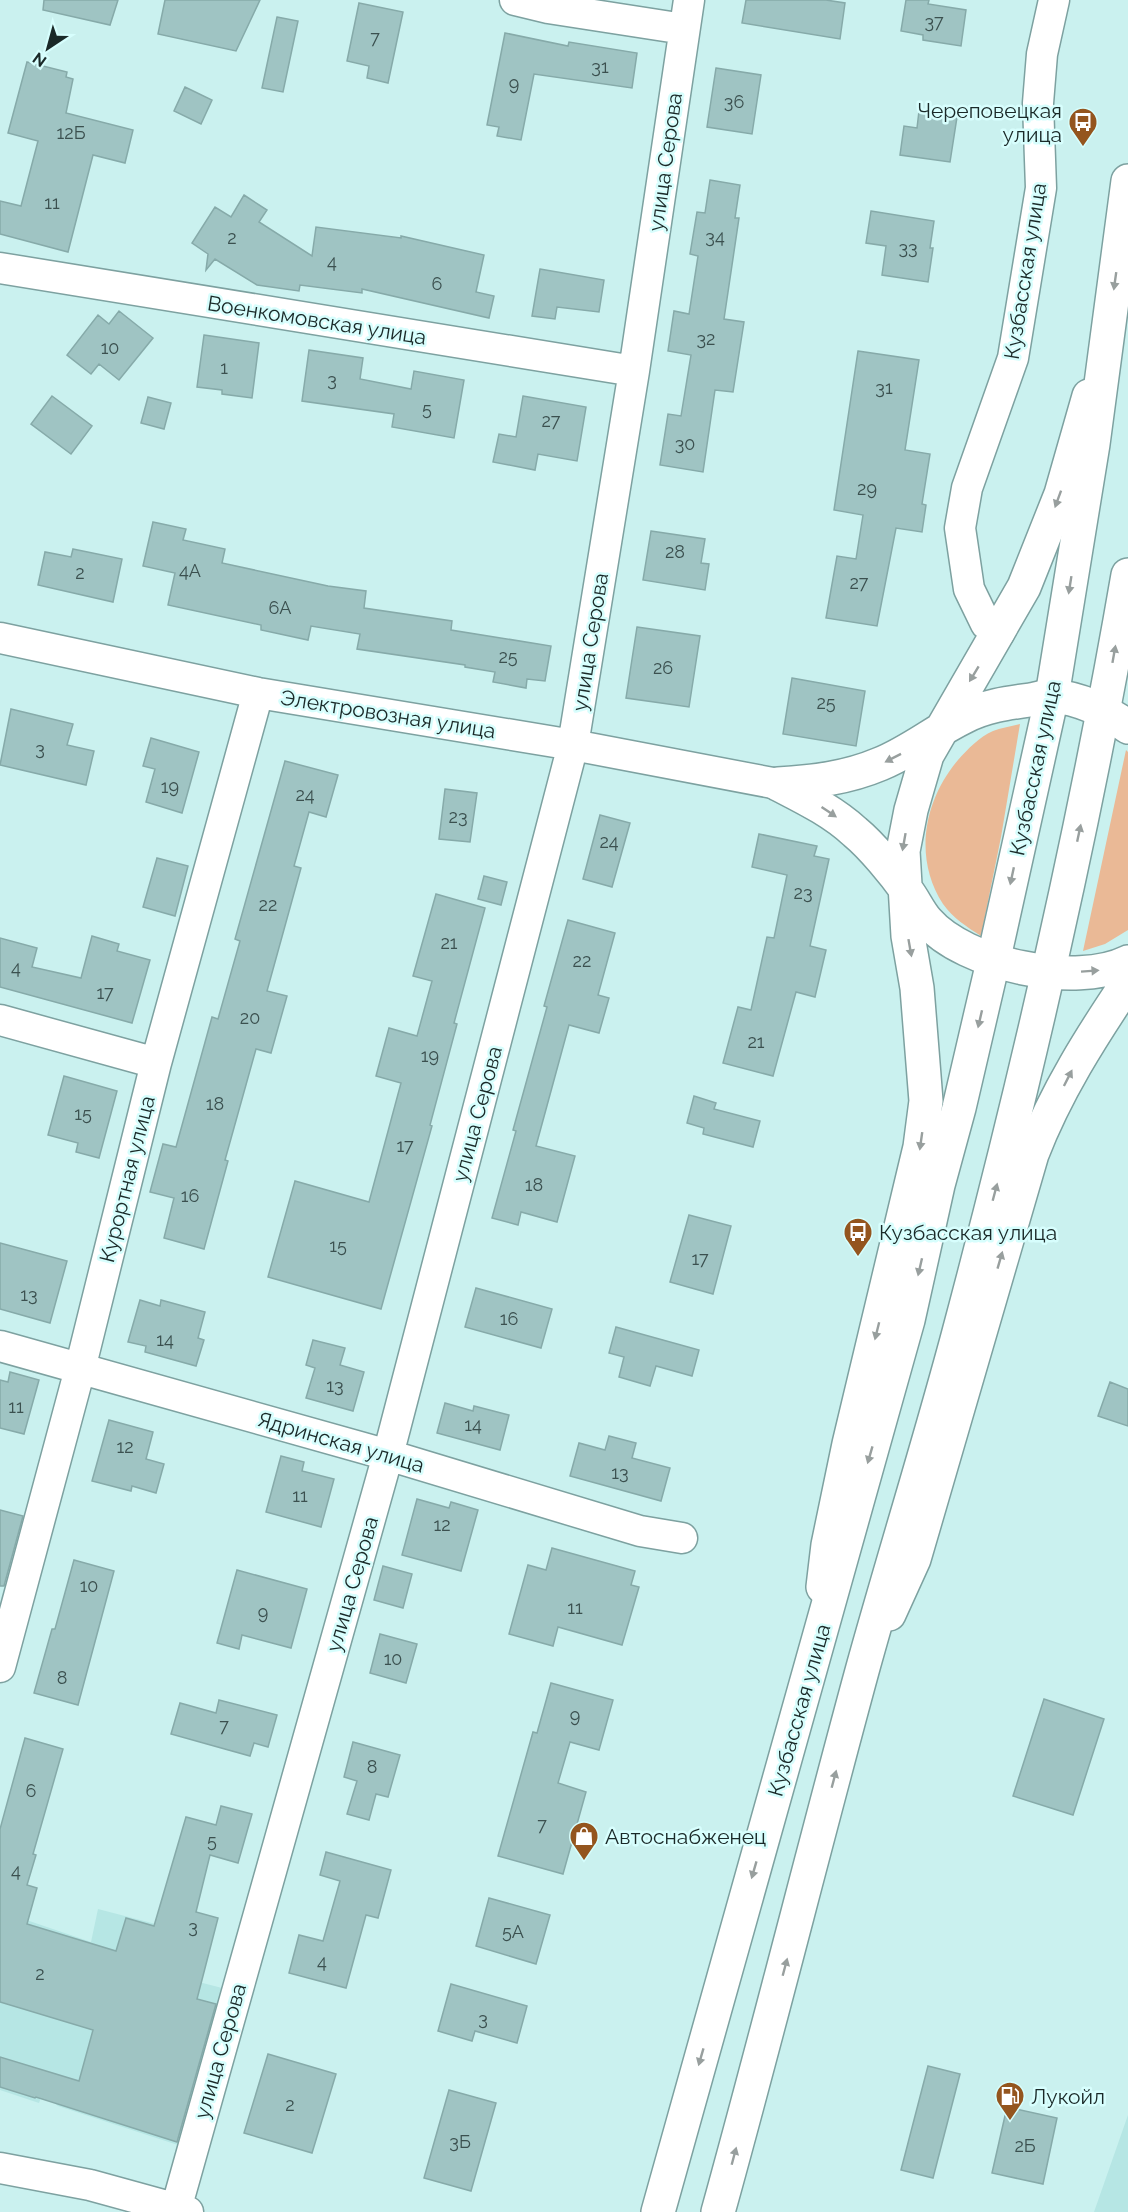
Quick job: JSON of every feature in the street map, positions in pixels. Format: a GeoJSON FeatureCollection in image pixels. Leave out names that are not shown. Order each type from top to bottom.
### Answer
{"type":"FeatureCollection","features":[{"type":"Feature","properties":{"kind":"main road","name":"Кузбасская улица"},"geometry":{"type":"LineString","coordinates":[[657,2212],[908,1320],[938,1185],[959,1108],[993,962],[1052,696],[1093,444],[1128,182]]}},
{"type":"Feature","properties":{"kind":"main road"},"geometry":{"type":"LineString","coordinates":[[815,1652],[828,1545],[849,1444],[918,1158],[925,1112],[921,1035],[917,988],[908,936],[903,851],[910,810],[927,755],[1024,587],[1061,494],[1109,322]]}},
{"type":"Feature","properties":{"kind":"main road"},"geometry":{"type":"LineString","coordinates":[[718,2212],[862,1673],[957,1340],[1116,719],[1128,575]]}},
{"type":"Feature","properties":{"kind":"main road"},"geometry":{"type":"LineString","coordinates":[[778,784],[816,782],[871,768],[915,747],[943,728],[984,708],[1052,696],[1079,702],[1116,719]]}},
{"type":"Feature","properties":{"kind":"main road"},"geometry":{"type":"LineString","coordinates":[[778,784],[827,809],[857,833],[906,890],[927,922],[958,947],[993,962],[1050,972],[1096,971],[1128,962]]}},
{"type":"Feature","properties":{"kind":"main road"},"geometry":{"type":"LineString","coordinates":[[862,1673],[914,1559],[1018,1197],[1039,1136],[1074,1065],[1128,982]]}},
{"type":"Feature","properties":{"kind":"street"},"geometry":{"type":"LineString","coordinates":[[515,0],[548,8],[684,29]]}},
{"type":"Feature","properties":{"kind":"street","name":"улица Серова"},"geometry":{"type":"LineString","coordinates":[[182,2210],[388,1455],[573,745],[634,371],[689,0]]}},
{"type":"Feature","properties":{"kind":"street","name":"Кузбасская улица"},"geometry":{"type":"LineString","coordinates":[[999,633],[986,624],[969,589],[960,528],[968,488],[1013,358],[1041,188],[1038,103],[1042,54],[1054,0]]}},
{"type":"Feature","properties":{"kind":"street","name":"Военкомовская улица"},"geometry":{"type":"LineString","coordinates":[[0,268],[634,371]]}},
{"type":"Feature","properties":{"kind":"street","name":"Электровозная улица"},"geometry":{"type":"LineString","coordinates":[[0,638],[258,693],[573,745],[778,784]]}},
{"type":"Feature","properties":{"kind":"street","name":"Курортная улица"},"geometry":{"type":"LineString","coordinates":[[0,1667],[80,1369],[156,1063],[258,693]]}},
{"type":"Feature","properties":{"kind":"street"},"geometry":{"type":"LineString","coordinates":[[0,1020],[156,1063]]}},
{"type":"Feature","properties":{"kind":"street","name":"Ядринская улица"},"geometry":{"type":"LineString","coordinates":[[0,1346],[388,1455],[640,1531],[682,1538]]}},
{"type":"Feature","properties":{"kind":"street"},"geometry":{"type":"LineString","coordinates":[[0,2168],[90,2185],[182,2210]]}},
{"type":"Feature","properties":{"kind":"shaded area"},"geometry":{"type":"Polygon","coordinates":[[[1020,724],[981,936],[965,926],[943,904],[928,868],[926,830],[937,793],[958,760],[988,734],[1020,724]]]}},
{"type":"Feature","properties":{"kind":"shaded area"},"geometry":{"type":"Polygon","coordinates":[[[1126,750],[1128,752],[1128,930],[1105,944],[1083,951],[1126,750]]]}},
{"type":"Feature","properties":{"kind":"shaded area"},"geometry":{"type":"Polygon","coordinates":[[[98,1909],[167,1927],[156,1971],[226,1989],[181,2146],[58,2106],[50,2099],[41,2097],[39,2103],[0,2090],[0,1911],[91,1942],[98,1909]]]}},
{"type":"Feature","properties":{"kind":"shaded area"},"geometry":{"type":"Polygon","coordinates":[[[1128,2115],[1128,2212],[1094,2212],[1128,2115]]]}},
{"type":"Feature","properties":{"kind":"building"},"geometry":{"type":"Polygon","coordinates":[[[44,0],[118,0],[110,25],[43,10],[44,0]]]}},
{"type":"Feature","properties":{"kind":"building"},"geometry":{"type":"Polygon","coordinates":[[[165,0],[260,0],[236,51],[158,34],[165,0]]]}},
{"type":"Feature","properties":{"kind":"building"},"geometry":{"type":"Polygon","coordinates":[[[746,0],[826,0],[845,3],[840,39],[742,23],[746,0]]]}},
{"type":"Feature","properties":{"kind":"building"},"geometry":{"type":"Polygon","coordinates":[[[906,0],[929,0],[928,4],[966,10],[961,46],[923,40],[923,35],[901,31],[906,0]]]}},
{"type":"Feature","properties":{"kind":"building"},"geometry":{"type":"Polygon","coordinates":[[[359,3],[403,12],[388,83],[367,78],[369,66],[347,61],[359,3]]]}},
{"type":"Feature","properties":{"kind":"building"},"geometry":{"type":"Polygon","coordinates":[[[277,17],[298,21],[283,92],[262,88],[277,17]]]}},
{"type":"Feature","properties":{"kind":"building"},"geometry":{"type":"Polygon","coordinates":[[[505,33],[568,46],[569,42],[637,53],[632,88],[534,74],[521,140],[497,136],[499,127],[487,125],[505,33]]]}},
{"type":"Feature","properties":{"kind":"building"},"geometry":{"type":"Polygon","coordinates":[[[27,62],[67,72],[66,77],[73,79],[66,113],[133,130],[125,163],[93,155],[68,252],[0,234],[0,201],[21,206],[38,141],[8,133],[27,62]]]}},
{"type":"Feature","properties":{"kind":"building"},"geometry":{"type":"Polygon","coordinates":[[[716,68],[761,75],[752,134],[707,127],[716,68]]]}},
{"type":"Feature","properties":{"kind":"building"},"geometry":{"type":"Polygon","coordinates":[[[185,87],[212,100],[201,124],[174,111],[185,87]]]}},
{"type":"Feature","properties":{"kind":"building"},"geometry":{"type":"Polygon","coordinates":[[[919,111],[957,117],[950,162],[900,155],[904,126],[917,128],[919,111]]]}},
{"type":"Feature","properties":{"kind":"building"},"geometry":{"type":"Polygon","coordinates":[[[710,180],[740,185],[735,218],[739,218],[724,319],[744,322],[733,392],[715,390],[703,472],[660,465],[668,414],[681,416],[691,355],[668,351],[674,311],[689,314],[698,256],[690,254],[697,212],[705,213],[710,180]]]}},
{"type":"Feature","properties":{"kind":"building"},"geometry":{"type":"Polygon","coordinates":[[[244,195],[267,210],[259,222],[312,256],[316,227],[401,238],[401,236],[484,255],[476,292],[494,296],[489,318],[362,289],[362,293],[300,285],[299,291],[257,285],[215,259],[206,270],[208,254],[192,243],[215,207],[231,217],[244,195]]]}},
{"type":"Feature","properties":{"kind":"building"},"geometry":{"type":"Polygon","coordinates":[[[871,211],[934,221],[928,282],[882,275],[886,246],[866,243],[871,211]]]}},
{"type":"Feature","properties":{"kind":"building"},"geometry":{"type":"Polygon","coordinates":[[[540,269],[604,280],[599,312],[557,307],[555,319],[532,316],[540,269]]]}},
{"type":"Feature","properties":{"kind":"building"},"geometry":{"type":"Polygon","coordinates":[[[119,311],[153,338],[119,380],[99,364],[91,374],[67,355],[98,315],[109,324],[119,311]]]}},
{"type":"Feature","properties":{"kind":"building"},"geometry":{"type":"Polygon","coordinates":[[[204,335],[259,343],[252,398],[222,394],[222,390],[197,387],[204,335]]]}},
{"type":"Feature","properties":{"kind":"building"},"geometry":{"type":"Polygon","coordinates":[[[309,350],[363,358],[360,379],[411,389],[414,371],[464,380],[454,438],[392,427],[394,414],[302,401],[309,350]]]}},
{"type":"Feature","properties":{"kind":"building"},"geometry":{"type":"Polygon","coordinates":[[[858,351],[919,360],[905,450],[930,454],[922,504],[926,505],[922,532],[896,528],[877,626],[826,618],[837,556],[856,559],[863,515],[834,510],[858,351]]]}},
{"type":"Feature","properties":{"kind":"building"},"geometry":{"type":"Polygon","coordinates":[[[52,396],[92,426],[71,454],[31,424],[52,396]]]}},
{"type":"Feature","properties":{"kind":"building"},"geometry":{"type":"Polygon","coordinates":[[[523,396],[586,407],[577,461],[538,454],[535,470],[493,462],[499,434],[516,437],[523,396]]]}},
{"type":"Feature","properties":{"kind":"building"},"geometry":{"type":"Polygon","coordinates":[[[148,397],[171,403],[164,429],[141,423],[148,397]]]}},
{"type":"Feature","properties":{"kind":"building"},"geometry":{"type":"Polygon","coordinates":[[[153,522],[186,529],[183,540],[225,549],[222,563],[328,586],[366,591],[364,608],[452,621],[451,630],[551,646],[545,681],[527,679],[526,688],[493,682],[495,672],[465,667],[465,665],[357,649],[360,634],[311,626],[308,640],[261,630],[261,625],[168,605],[175,573],[143,566],[153,522]]]}},
{"type":"Feature","properties":{"kind":"building"},"geometry":{"type":"Polygon","coordinates":[[[651,531],[705,539],[701,563],[709,564],[705,590],[643,580],[651,531]]]}},
{"type":"Feature","properties":{"kind":"building"},"geometry":{"type":"Polygon","coordinates":[[[73,549],[122,559],[113,602],[38,585],[45,552],[71,557],[73,549]]]}},
{"type":"Feature","properties":{"kind":"building"},"geometry":{"type":"Polygon","coordinates":[[[637,627],[700,636],[689,707],[626,698],[637,627]]]}},
{"type":"Feature","properties":{"kind":"building"},"geometry":{"type":"Polygon","coordinates":[[[792,678],[865,691],[856,746],[783,734],[792,678]]]}},
{"type":"Feature","properties":{"kind":"building"},"geometry":{"type":"Polygon","coordinates":[[[11,709],[73,724],[67,745],[94,751],[86,785],[0,765],[11,709]]]}},
{"type":"Feature","properties":{"kind":"building"},"geometry":{"type":"Polygon","coordinates":[[[151,738],[199,752],[182,813],[146,802],[155,769],[143,766],[151,738]]]}},
{"type":"Feature","properties":{"kind":"building"},"geometry":{"type":"Polygon","coordinates":[[[285,761],[338,775],[326,817],[309,812],[294,866],[301,868],[267,991],[287,996],[271,1053],[256,1049],[225,1160],[228,1161],[204,1249],[164,1238],[174,1198],[150,1192],[163,1144],[176,1147],[212,1017],[218,1019],[240,941],[235,939],[285,761]]]}},
{"type":"Feature","properties":{"kind":"building"},"geometry":{"type":"Polygon","coordinates":[[[445,789],[477,793],[470,842],[439,839],[445,789]]]}},
{"type":"Feature","properties":{"kind":"building"},"geometry":{"type":"Polygon","coordinates":[[[600,815],[630,823],[612,887],[583,879],[600,815]]]}},
{"type":"Feature","properties":{"kind":"building"},"geometry":{"type":"Polygon","coordinates":[[[759,834],[817,846],[814,856],[829,859],[810,946],[826,950],[815,997],[796,992],[773,1076],[723,1063],[738,1007],[751,1010],[767,937],[774,938],[787,875],[752,867],[759,834]]]}},
{"type":"Feature","properties":{"kind":"building"},"geometry":{"type":"Polygon","coordinates":[[[157,858],[188,866],[175,916],[143,907],[157,858]]]}},
{"type":"Feature","properties":{"kind":"building"},"geometry":{"type":"Polygon","coordinates":[[[484,876],[507,882],[501,905],[478,899],[484,876]]]}},
{"type":"Feature","properties":{"kind":"building"},"geometry":{"type":"Polygon","coordinates":[[[436,894],[485,908],[454,1023],[457,1024],[430,1125],[432,1126],[381,1309],[268,1277],[295,1181],[369,1202],[401,1083],[376,1076],[389,1028],[417,1036],[432,981],[413,976],[436,894]]]}},
{"type":"Feature","properties":{"kind":"building"},"geometry":{"type":"Polygon","coordinates":[[[568,920],[615,933],[598,995],[609,998],[599,1033],[569,1025],[536,1146],[575,1156],[557,1222],[521,1212],[518,1225],[492,1218],[516,1131],[513,1130],[547,1007],[544,1006],[568,920]]]}},
{"type":"Feature","properties":{"kind":"building"},"geometry":{"type":"Polygon","coordinates":[[[92,936],[119,944],[117,951],[150,960],[132,1023],[0,987],[0,938],[37,948],[32,967],[81,978],[92,936]]]}},
{"type":"Feature","properties":{"kind":"building"},"geometry":{"type":"Polygon","coordinates":[[[64,1076],[117,1091],[99,1158],[76,1152],[78,1143],[48,1135],[64,1076]]]}},
{"type":"Feature","properties":{"kind":"building"},"geometry":{"type":"Polygon","coordinates":[[[694,1096],[716,1103],[714,1109],[760,1121],[753,1147],[703,1134],[704,1128],[687,1123],[694,1096]]]}},
{"type":"Feature","properties":{"kind":"building"},"geometry":{"type":"Polygon","coordinates":[[[689,1215],[731,1226],[713,1294],[670,1282],[689,1215]]]}},
{"type":"Feature","properties":{"kind":"building"},"geometry":{"type":"Polygon","coordinates":[[[0,1243],[67,1261],[50,1323],[0,1309],[0,1243]]]}},
{"type":"Feature","properties":{"kind":"building"},"geometry":{"type":"Polygon","coordinates":[[[476,1288],[552,1309],[541,1348],[465,1327],[476,1288]]]}},
{"type":"Feature","properties":{"kind":"building"},"geometry":{"type":"Polygon","coordinates":[[[140,1300],[160,1306],[161,1300],[205,1312],[198,1338],[204,1340],[196,1366],[145,1352],[146,1346],[128,1342],[140,1300]]]}},
{"type":"Feature","properties":{"kind":"building"},"geometry":{"type":"Polygon","coordinates":[[[616,1327],[699,1350],[692,1376],[656,1366],[650,1386],[619,1377],[624,1357],[609,1353],[616,1327]]]}},
{"type":"Feature","properties":{"kind":"building"},"geometry":{"type":"Polygon","coordinates":[[[313,1340],[345,1348],[340,1365],[364,1372],[353,1411],[306,1398],[315,1368],[306,1365],[313,1340]]]}},
{"type":"Feature","properties":{"kind":"building"},"geometry":{"type":"Polygon","coordinates":[[[10,1372],[39,1380],[24,1434],[0,1428],[0,1380],[8,1382],[10,1372]]]}},
{"type":"Feature","properties":{"kind":"building"},"geometry":{"type":"Polygon","coordinates":[[[1110,1382],[1128,1389],[1128,1426],[1098,1416],[1110,1382]]]}},
{"type":"Feature","properties":{"kind":"building"},"geometry":{"type":"Polygon","coordinates":[[[445,1403],[473,1411],[474,1406],[509,1415],[500,1450],[437,1433],[445,1403]]]}},
{"type":"Feature","properties":{"kind":"building"},"geometry":{"type":"Polygon","coordinates":[[[109,1420],[153,1432],[146,1459],[164,1464],[156,1493],[132,1486],[131,1491],[92,1481],[109,1420]]]}},
{"type":"Feature","properties":{"kind":"building"},"geometry":{"type":"Polygon","coordinates":[[[609,1436],[636,1443],[632,1458],[670,1468],[661,1501],[570,1476],[579,1443],[605,1450],[609,1436]]]}},
{"type":"Feature","properties":{"kind":"building"},"geometry":{"type":"Polygon","coordinates":[[[281,1456],[304,1462],[302,1471],[334,1479],[321,1527],[266,1512],[281,1456]]]}},
{"type":"Feature","properties":{"kind":"building"},"geometry":{"type":"Polygon","coordinates":[[[417,1499],[449,1508],[451,1502],[478,1510],[461,1571],[402,1555],[417,1499]]]}},
{"type":"Feature","properties":{"kind":"building"},"geometry":{"type":"Polygon","coordinates":[[[0,1510],[23,1516],[4,1586],[0,1586],[0,1510]]]}},
{"type":"Feature","properties":{"kind":"building"},"geometry":{"type":"Polygon","coordinates":[[[552,1548],[635,1571],[631,1585],[639,1587],[622,1645],[558,1627],[553,1646],[509,1634],[528,1565],[546,1570],[552,1548]]]}},
{"type":"Feature","properties":{"kind":"building"},"geometry":{"type":"Polygon","coordinates":[[[74,1560],[114,1571],[78,1705],[34,1693],[74,1560]]]}},
{"type":"Feature","properties":{"kind":"building"},"geometry":{"type":"Polygon","coordinates":[[[383,1566],[412,1574],[403,1608],[374,1600],[383,1566]]]}},
{"type":"Feature","properties":{"kind":"building"},"geometry":{"type":"Polygon","coordinates":[[[237,1570],[307,1589],[291,1648],[242,1635],[239,1649],[217,1643],[237,1570]]]}},
{"type":"Feature","properties":{"kind":"building"},"geometry":{"type":"Polygon","coordinates":[[[380,1634],[417,1644],[406,1683],[370,1673],[380,1634]]]}},
{"type":"Feature","properties":{"kind":"building"},"geometry":{"type":"Polygon","coordinates":[[[551,1683],[613,1700],[599,1750],[570,1742],[558,1783],[586,1792],[563,1874],[498,1856],[533,1732],[537,1733],[551,1683]]]}},
{"type":"Feature","properties":{"kind":"building"},"geometry":{"type":"Polygon","coordinates":[[[1044,1699],[1104,1719],[1073,1815],[1013,1796],[1044,1699]]]}},
{"type":"Feature","properties":{"kind":"building"},"geometry":{"type":"Polygon","coordinates":[[[219,1700],[277,1715],[268,1747],[254,1743],[250,1756],[171,1734],[180,1703],[216,1713],[219,1700]]]}},
{"type":"Feature","properties":{"kind":"building"},"geometry":{"type":"Polygon","coordinates":[[[25,1738],[63,1749],[33,1854],[36,1855],[27,1885],[37,1888],[27,1924],[116,1951],[126,1918],[154,1926],[186,1817],[216,1825],[221,1806],[252,1814],[238,1863],[210,1855],[196,1912],[218,1918],[197,1999],[216,2004],[177,2142],[0,2087],[0,2057],[79,2081],[93,2030],[0,2002],[0,1829],[25,1738]]]}},
{"type":"Feature","properties":{"kind":"building"},"geometry":{"type":"Polygon","coordinates":[[[353,1742],[400,1755],[388,1797],[376,1794],[369,1820],[347,1814],[357,1781],[344,1777],[353,1742]]]}},
{"type":"Feature","properties":{"kind":"building"},"geometry":{"type":"Polygon","coordinates":[[[326,1852],[391,1870],[378,1918],[366,1915],[346,1988],[289,1973],[299,1935],[323,1941],[340,1881],[320,1875],[326,1852]]]}},
{"type":"Feature","properties":{"kind":"building"},"geometry":{"type":"Polygon","coordinates":[[[489,1898],[550,1915],[536,1964],[476,1946],[489,1898]]]}},
{"type":"Feature","properties":{"kind":"building"},"geometry":{"type":"Polygon","coordinates":[[[451,1984],[527,2006],[517,2043],[475,2031],[472,2041],[438,2031],[451,1984]]]}},
{"type":"Feature","properties":{"kind":"building"},"geometry":{"type":"Polygon","coordinates":[[[268,2054],[336,2074],[312,2153],[244,2133],[268,2054]]]}},
{"type":"Feature","properties":{"kind":"building"},"geometry":{"type":"Polygon","coordinates":[[[928,2066],[960,2074],[933,2178],[901,2170],[928,2066]]]}},
{"type":"Feature","properties":{"kind":"building"},"geometry":{"type":"Polygon","coordinates":[[[449,2090],[496,2103],[471,2191],[424,2178],[449,2090]]]}},
{"type":"Feature","properties":{"kind":"building"},"geometry":{"type":"Polygon","coordinates":[[[1007,2107],[1057,2118],[1043,2184],[992,2173],[1007,2107]]]}},
{"type":"Feature","properties":{"kind":"place","name":"Череповецкая улица"},"geometry":{"type":"Point","coordinates":[1083,148]}},
{"type":"Feature","properties":{"kind":"place","name":"Кузбасская улица"},"geometry":{"type":"Point","coordinates":[858,1258]}},
{"type":"Feature","properties":{"kind":"place","name":"Автоснабженец"},"geometry":{"type":"Point","coordinates":[584,1862]}},
{"type":"Feature","properties":{"kind":"place","name":"Лукойл"},"geometry":{"type":"Point","coordinates":[1010,2122]}}]}
